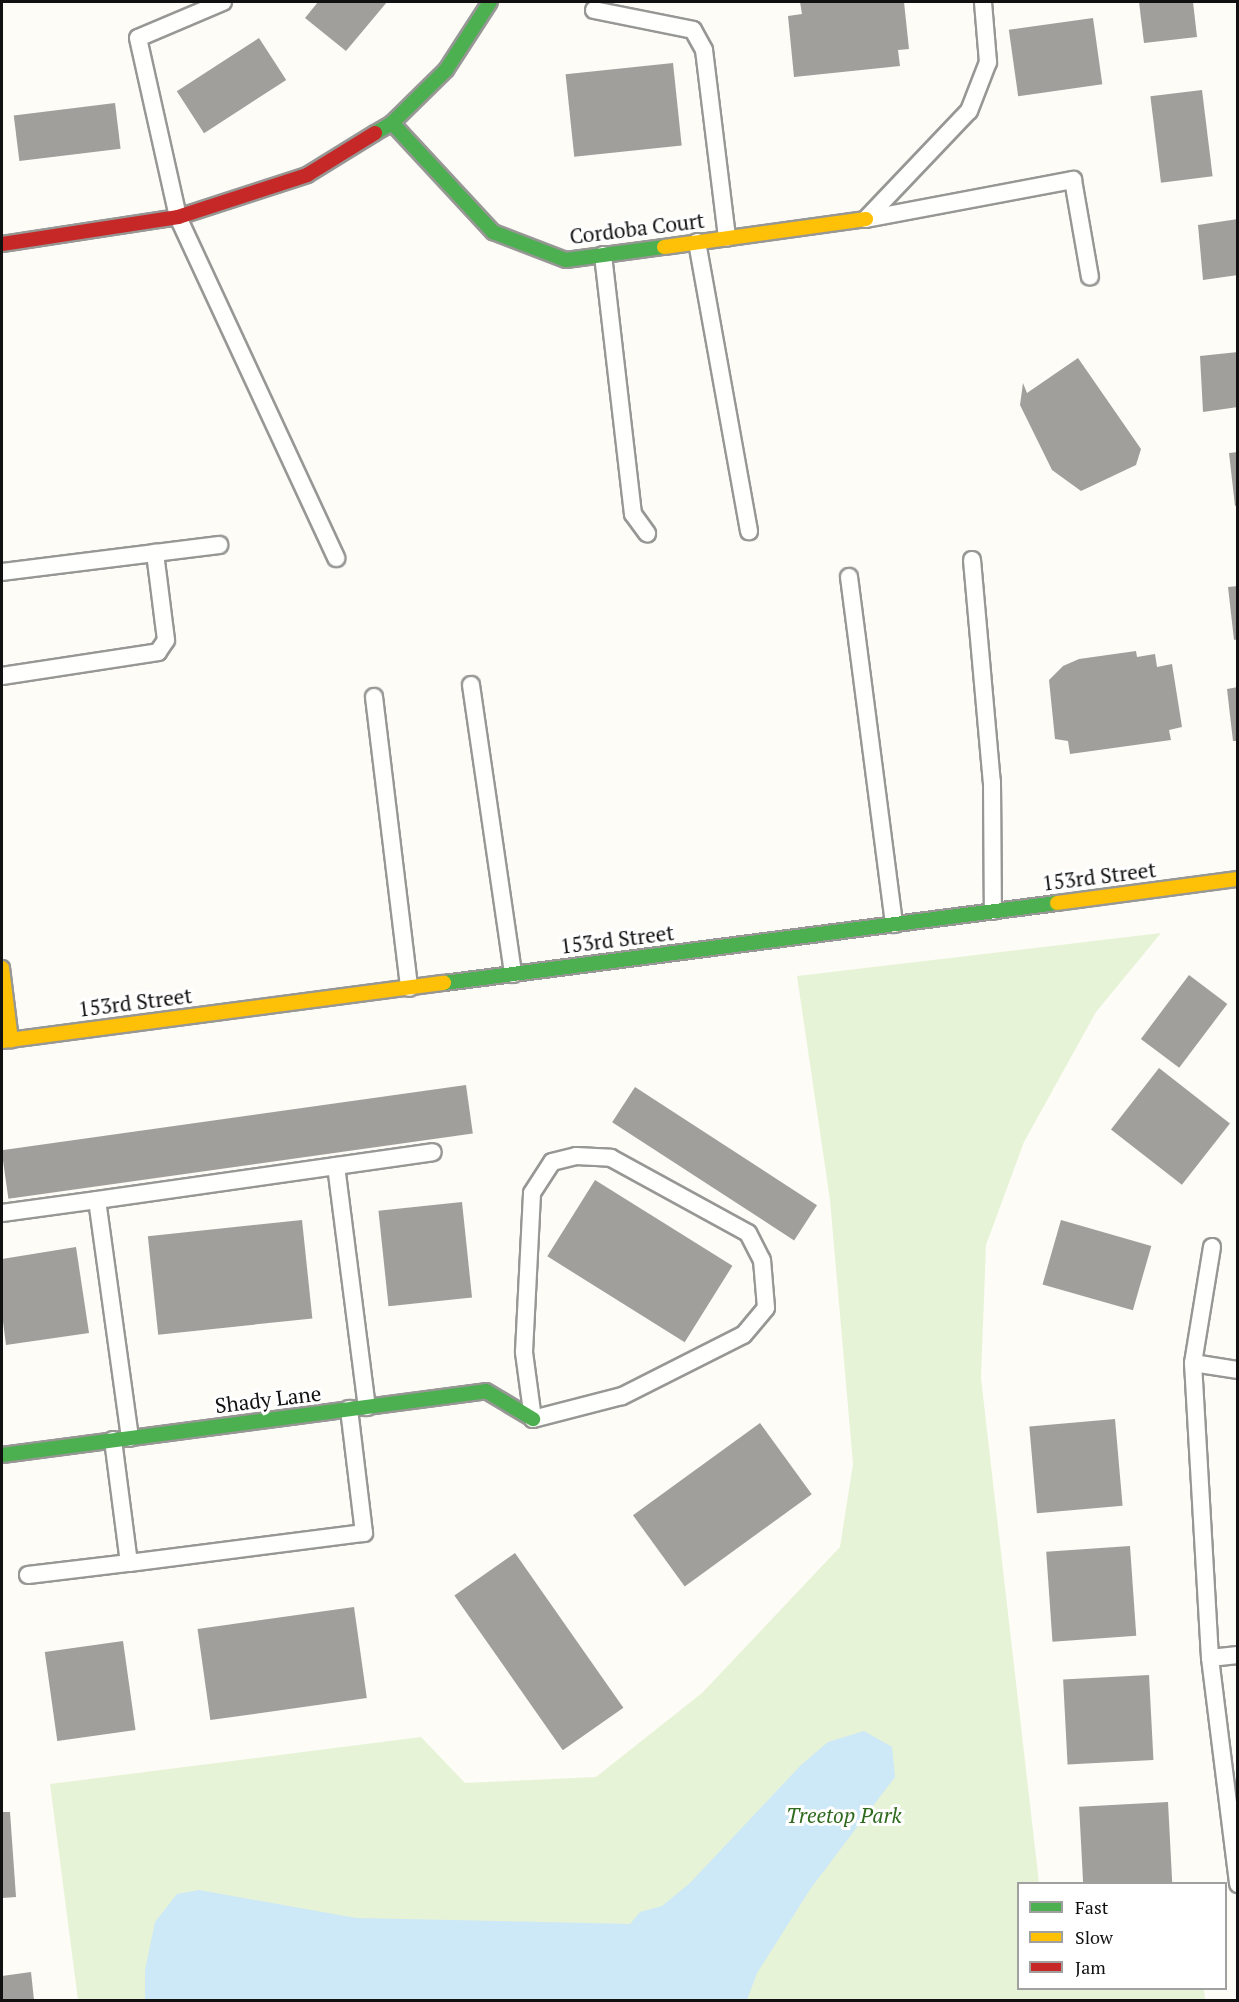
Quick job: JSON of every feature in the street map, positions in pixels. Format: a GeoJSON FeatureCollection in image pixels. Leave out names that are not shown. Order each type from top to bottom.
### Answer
{"type":"FeatureCollection","features":[{"type":"Feature","properties":{"kind":"street"},"geometry":{"type":"LineString","coordinates":[[2,244],[178,217],[307,176],[392,123],[446,70],[490,2]]}},
{"type":"Feature","properties":{"kind":"street","name":"Cordoba Court"},"geometry":{"type":"LineString","coordinates":[[392,123],[493,232],[566,260],[866,219]]}},
{"type":"Feature","properties":{"kind":"street","name":"153rd Street"},"geometry":{"type":"LineString","coordinates":[[6,1040],[1238,879]]}},
{"type":"Feature","properties":{"kind":"street"},"geometry":{"type":"LineString","coordinates":[[2,968],[6,1040]]}},
{"type":"Feature","properties":{"kind":"street","name":"Shady Lane"},"geometry":{"type":"LineString","coordinates":[[2,1455],[486,1391],[533,1419]]}},
{"type":"Feature","properties":{"kind":"lane"},"geometry":{"type":"LineString","coordinates":[[224,2],[138,38],[178,217],[336,558]]}},
{"type":"Feature","properties":{"kind":"lane"},"geometry":{"type":"LineString","coordinates":[[866,219],[969,111],[988,62],[983,2]]}},
{"type":"Feature","properties":{"kind":"lane"},"geometry":{"type":"LineString","coordinates":[[594,9],[693,30],[704,50],[727,238]]}},
{"type":"Feature","properties":{"kind":"lane"},"geometry":{"type":"LineString","coordinates":[[866,219],[1073,180],[1090,277]]}},
{"type":"Feature","properties":{"kind":"lane"},"geometry":{"type":"LineString","coordinates":[[697,242],[749,531]]}},
{"type":"Feature","properties":{"kind":"lane"},"geometry":{"type":"LineString","coordinates":[[603,255],[633,514],[646,533]]}},
{"type":"Feature","properties":{"kind":"lane"},"geometry":{"type":"LineString","coordinates":[[2,572],[219,545]]}},
{"type":"Feature","properties":{"kind":"lane"},"geometry":{"type":"LineString","coordinates":[[2,676],[158,652],[166,640],[155,553]]}},
{"type":"Feature","properties":{"kind":"lane"},"geometry":{"type":"LineString","coordinates":[[972,560],[992,782],[993,911]]}},
{"type":"Feature","properties":{"kind":"lane"},"geometry":{"type":"LineString","coordinates":[[849,577],[894,924]]}},
{"type":"Feature","properties":{"kind":"lane"},"geometry":{"type":"LineString","coordinates":[[471,685],[513,974]]}},
{"type":"Feature","properties":{"kind":"lane"},"geometry":{"type":"LineString","coordinates":[[374,697],[409,987]]}},
{"type":"Feature","properties":{"kind":"lane"},"geometry":{"type":"LineString","coordinates":[[2,1213],[433,1152]]}},
{"type":"Feature","properties":{"kind":"lane"},"geometry":{"type":"LineString","coordinates":[[576,1156],[611,1158],[748,1233],[762,1260],[766,1308],[743,1335],[622,1396],[533,1419],[524,1352],[532,1193],[552,1162],[576,1156]]}},
{"type":"Feature","properties":{"kind":"lane"},"geometry":{"type":"LineString","coordinates":[[336,1166],[367,1407]]}},
{"type":"Feature","properties":{"kind":"lane"},"geometry":{"type":"LineString","coordinates":[[97,1200],[130,1438]]}},
{"type":"Feature","properties":{"kind":"lane"},"geometry":{"type":"LineString","coordinates":[[1212,1246],[1193,1363],[1210,1658],[1238,1884]]}},
{"type":"Feature","properties":{"kind":"lane"},"geometry":{"type":"LineString","coordinates":[[1193,1363],[1238,1370]]}},
{"type":"Feature","properties":{"kind":"lane"},"geometry":{"type":"LineString","coordinates":[[28,1575],[364,1533],[349,1409]]}},
{"type":"Feature","properties":{"kind":"lane"},"geometry":{"type":"LineString","coordinates":[[113,1440],[129,1563]]}},
{"type":"Feature","properties":{"kind":"lane"},"geometry":{"type":"LineString","coordinates":[[1210,1658],[1238,1655]]}},
{"type":"Feature","properties":{"kind":"green space","name":"Treetop Park"},"geometry":{"type":"Polygon","coordinates":[[[1161,933],[1096,1012],[1024,1142],[986,1245],[981,1378],[1039,1882],[1017,1882],[1017,1990],[1204,1990],[1205,2000],[78,2000],[50,1784],[421,1737],[465,1783],[596,1777],[702,1693],[840,1547],[853,1464],[830,1200],[797,976],[1161,933]]]}},
{"type":"Feature","properties":{"kind":"water"},"geometry":{"type":"Polygon","coordinates":[[[864,1731],[892,1747],[895,1777],[811,1888],[757,1973],[747,2000],[145,2000],[145,1970],[155,1922],[177,1894],[199,1890],[356,1918],[630,1924],[640,1912],[662,1906],[690,1883],[801,1765],[828,1742],[864,1731]]]}},
{"type":"Feature","properties":{"kind":"building"},"geometry":{"type":"Polygon","coordinates":[[[318,2],[387,2],[346,51],[305,18],[318,2]]]}},
{"type":"Feature","properties":{"kind":"building"},"geometry":{"type":"Polygon","coordinates":[[[800,2],[904,2],[909,49],[898,50],[900,66],[794,77],[788,16],[802,14],[800,2]]]}},
{"type":"Feature","properties":{"kind":"building"},"geometry":{"type":"Polygon","coordinates":[[[1139,2],[1193,2],[1197,37],[1144,43],[1139,2]]]}},
{"type":"Feature","properties":{"kind":"building"},"geometry":{"type":"Polygon","coordinates":[[[1093,18],[1102,84],[1018,96],[1009,30],[1093,18]]]}},
{"type":"Feature","properties":{"kind":"building"},"geometry":{"type":"Polygon","coordinates":[[[259,38],[286,80],[204,133],[177,91],[259,38]]]}},
{"type":"Feature","properties":{"kind":"building"},"geometry":{"type":"Polygon","coordinates":[[[673,63],[682,146],[574,157],[566,74],[673,63]]]}},
{"type":"Feature","properties":{"kind":"building"},"geometry":{"type":"Polygon","coordinates":[[[1202,90],[1213,176],[1161,183],[1150,96],[1202,90]]]}},
{"type":"Feature","properties":{"kind":"building"},"geometry":{"type":"Polygon","coordinates":[[[115,103],[121,149],[19,161],[14,115],[115,103]]]}},
{"type":"Feature","properties":{"kind":"building"},"geometry":{"type":"Polygon","coordinates":[[[1238,219],[1238,275],[1203,280],[1198,225],[1238,219]]]}},
{"type":"Feature","properties":{"kind":"building"},"geometry":{"type":"Polygon","coordinates":[[[1238,352],[1238,407],[1203,412],[1200,356],[1238,352]]]}},
{"type":"Feature","properties":{"kind":"building"},"geometry":{"type":"Polygon","coordinates":[[[1078,358],[1141,449],[1136,465],[1081,491],[1052,470],[1020,405],[1023,383],[1027,393],[1078,358]]]}},
{"type":"Feature","properties":{"kind":"building"},"geometry":{"type":"Polygon","coordinates":[[[1238,452],[1238,505],[1235,506],[1229,453],[1238,452]]]}},
{"type":"Feature","properties":{"kind":"building"},"geometry":{"type":"Polygon","coordinates":[[[1238,586],[1238,639],[1234,640],[1228,587],[1238,586]]]}},
{"type":"Feature","properties":{"kind":"building"},"geometry":{"type":"Polygon","coordinates":[[[1136,651],[1137,657],[1155,654],[1157,667],[1172,664],[1182,727],[1169,730],[1171,740],[1070,754],[1068,741],[1055,739],[1049,680],[1063,666],[1079,659],[1136,651]]]}},
{"type":"Feature","properties":{"kind":"building"},"geometry":{"type":"Polygon","coordinates":[[[1238,687],[1238,741],[1233,741],[1227,689],[1238,687]]]}},
{"type":"Feature","properties":{"kind":"building"},"geometry":{"type":"Polygon","coordinates":[[[1189,975],[1227,1004],[1179,1068],[1141,1039],[1189,975]]]}},
{"type":"Feature","properties":{"kind":"building"},"geometry":{"type":"Polygon","coordinates":[[[1159,1068],[1230,1123],[1182,1185],[1111,1129],[1159,1068]]]}},
{"type":"Feature","properties":{"kind":"building"},"geometry":{"type":"Polygon","coordinates":[[[466,1085],[473,1134],[8,1199],[2,1150],[466,1085]]]}},
{"type":"Feature","properties":{"kind":"building"},"geometry":{"type":"Polygon","coordinates":[[[635,1087],[817,1205],[794,1240],[612,1122],[635,1087]]]}},
{"type":"Feature","properties":{"kind":"building"},"geometry":{"type":"Polygon","coordinates":[[[595,1180],[732,1266],[685,1342],[547,1256],[595,1180]]]}},
{"type":"Feature","properties":{"kind":"building"},"geometry":{"type":"Polygon","coordinates":[[[462,1202],[472,1297],[388,1306],[378,1211],[462,1202]]]}},
{"type":"Feature","properties":{"kind":"building"},"geometry":{"type":"Polygon","coordinates":[[[302,1220],[312,1318],[158,1335],[148,1236],[302,1220]]]}},
{"type":"Feature","properties":{"kind":"building"},"geometry":{"type":"Polygon","coordinates":[[[1061,1220],[1151,1246],[1133,1310],[1043,1284],[1061,1220]]]}},
{"type":"Feature","properties":{"kind":"building"},"geometry":{"type":"Polygon","coordinates":[[[76,1247],[89,1333],[6,1345],[2,1314],[2,1259],[76,1247]]]}},
{"type":"Feature","properties":{"kind":"building"},"geometry":{"type":"Polygon","coordinates":[[[1115,1419],[1123,1506],[1037,1513],[1029,1426],[1115,1419]]]}},
{"type":"Feature","properties":{"kind":"building"},"geometry":{"type":"Polygon","coordinates":[[[760,1423],[812,1494],[685,1586],[633,1515],[760,1423]]]}},
{"type":"Feature","properties":{"kind":"building"},"geometry":{"type":"Polygon","coordinates":[[[1130,1546],[1136,1636],[1052,1642],[1046,1552],[1130,1546]]]}},
{"type":"Feature","properties":{"kind":"building"},"geometry":{"type":"Polygon","coordinates":[[[515,1553],[623,1708],[563,1750],[454,1595],[515,1553]]]}},
{"type":"Feature","properties":{"kind":"building"},"geometry":{"type":"Polygon","coordinates":[[[354,1607],[367,1698],[210,1720],[198,1629],[354,1607]]]}},
{"type":"Feature","properties":{"kind":"building"},"geometry":{"type":"Polygon","coordinates":[[[123,1641],[136,1730],[57,1741],[45,1652],[123,1641]]]}},
{"type":"Feature","properties":{"kind":"building"},"geometry":{"type":"Polygon","coordinates":[[[1149,1675],[1153,1760],[1068,1764],[1063,1680],[1149,1675]]]}},
{"type":"Feature","properties":{"kind":"building"},"geometry":{"type":"Polygon","coordinates":[[[1168,1802],[1172,1882],[1083,1882],[1079,1807],[1168,1802]]]}},
{"type":"Feature","properties":{"kind":"building"},"geometry":{"type":"Polygon","coordinates":[[[2,1812],[10,1812],[16,1897],[2,1898],[2,1812]]]}},
{"type":"Feature","properties":{"kind":"building"},"geometry":{"type":"Polygon","coordinates":[[[31,1972],[34,2000],[2,2000],[2,1976],[31,1972]]]}},
{"type":"Feature","properties":{"kind":"traffic: fast"},"geometry":{"type":"LineString","coordinates":[[375,133],[392,123],[446,70],[490,2]]}},
{"type":"Feature","properties":{"kind":"traffic: fast"},"geometry":{"type":"LineString","coordinates":[[392,123],[493,232],[566,260],[664,247]]}},
{"type":"Feature","properties":{"kind":"traffic: fast"},"geometry":{"type":"LineString","coordinates":[[444,983],[1057,903]]}},
{"type":"Feature","properties":{"kind":"traffic: fast"},"geometry":{"type":"LineString","coordinates":[[2,1455],[486,1391],[533,1419]]}},
{"type":"Feature","properties":{"kind":"traffic: slow"},"geometry":{"type":"LineString","coordinates":[[664,247],[866,219]]}},
{"type":"Feature","properties":{"kind":"traffic: slow"},"geometry":{"type":"LineString","coordinates":[[1057,903],[1238,879]]}},
{"type":"Feature","properties":{"kind":"traffic: slow"},"geometry":{"type":"LineString","coordinates":[[2,968],[11,1040]]}},
{"type":"Feature","properties":{"kind":"traffic: slow"},"geometry":{"type":"LineString","coordinates":[[2,1041],[444,983]]}},
{"type":"Feature","properties":{"kind":"traffic: jam"},"geometry":{"type":"LineString","coordinates":[[2,244],[178,217],[307,175],[375,133]]}}]}
